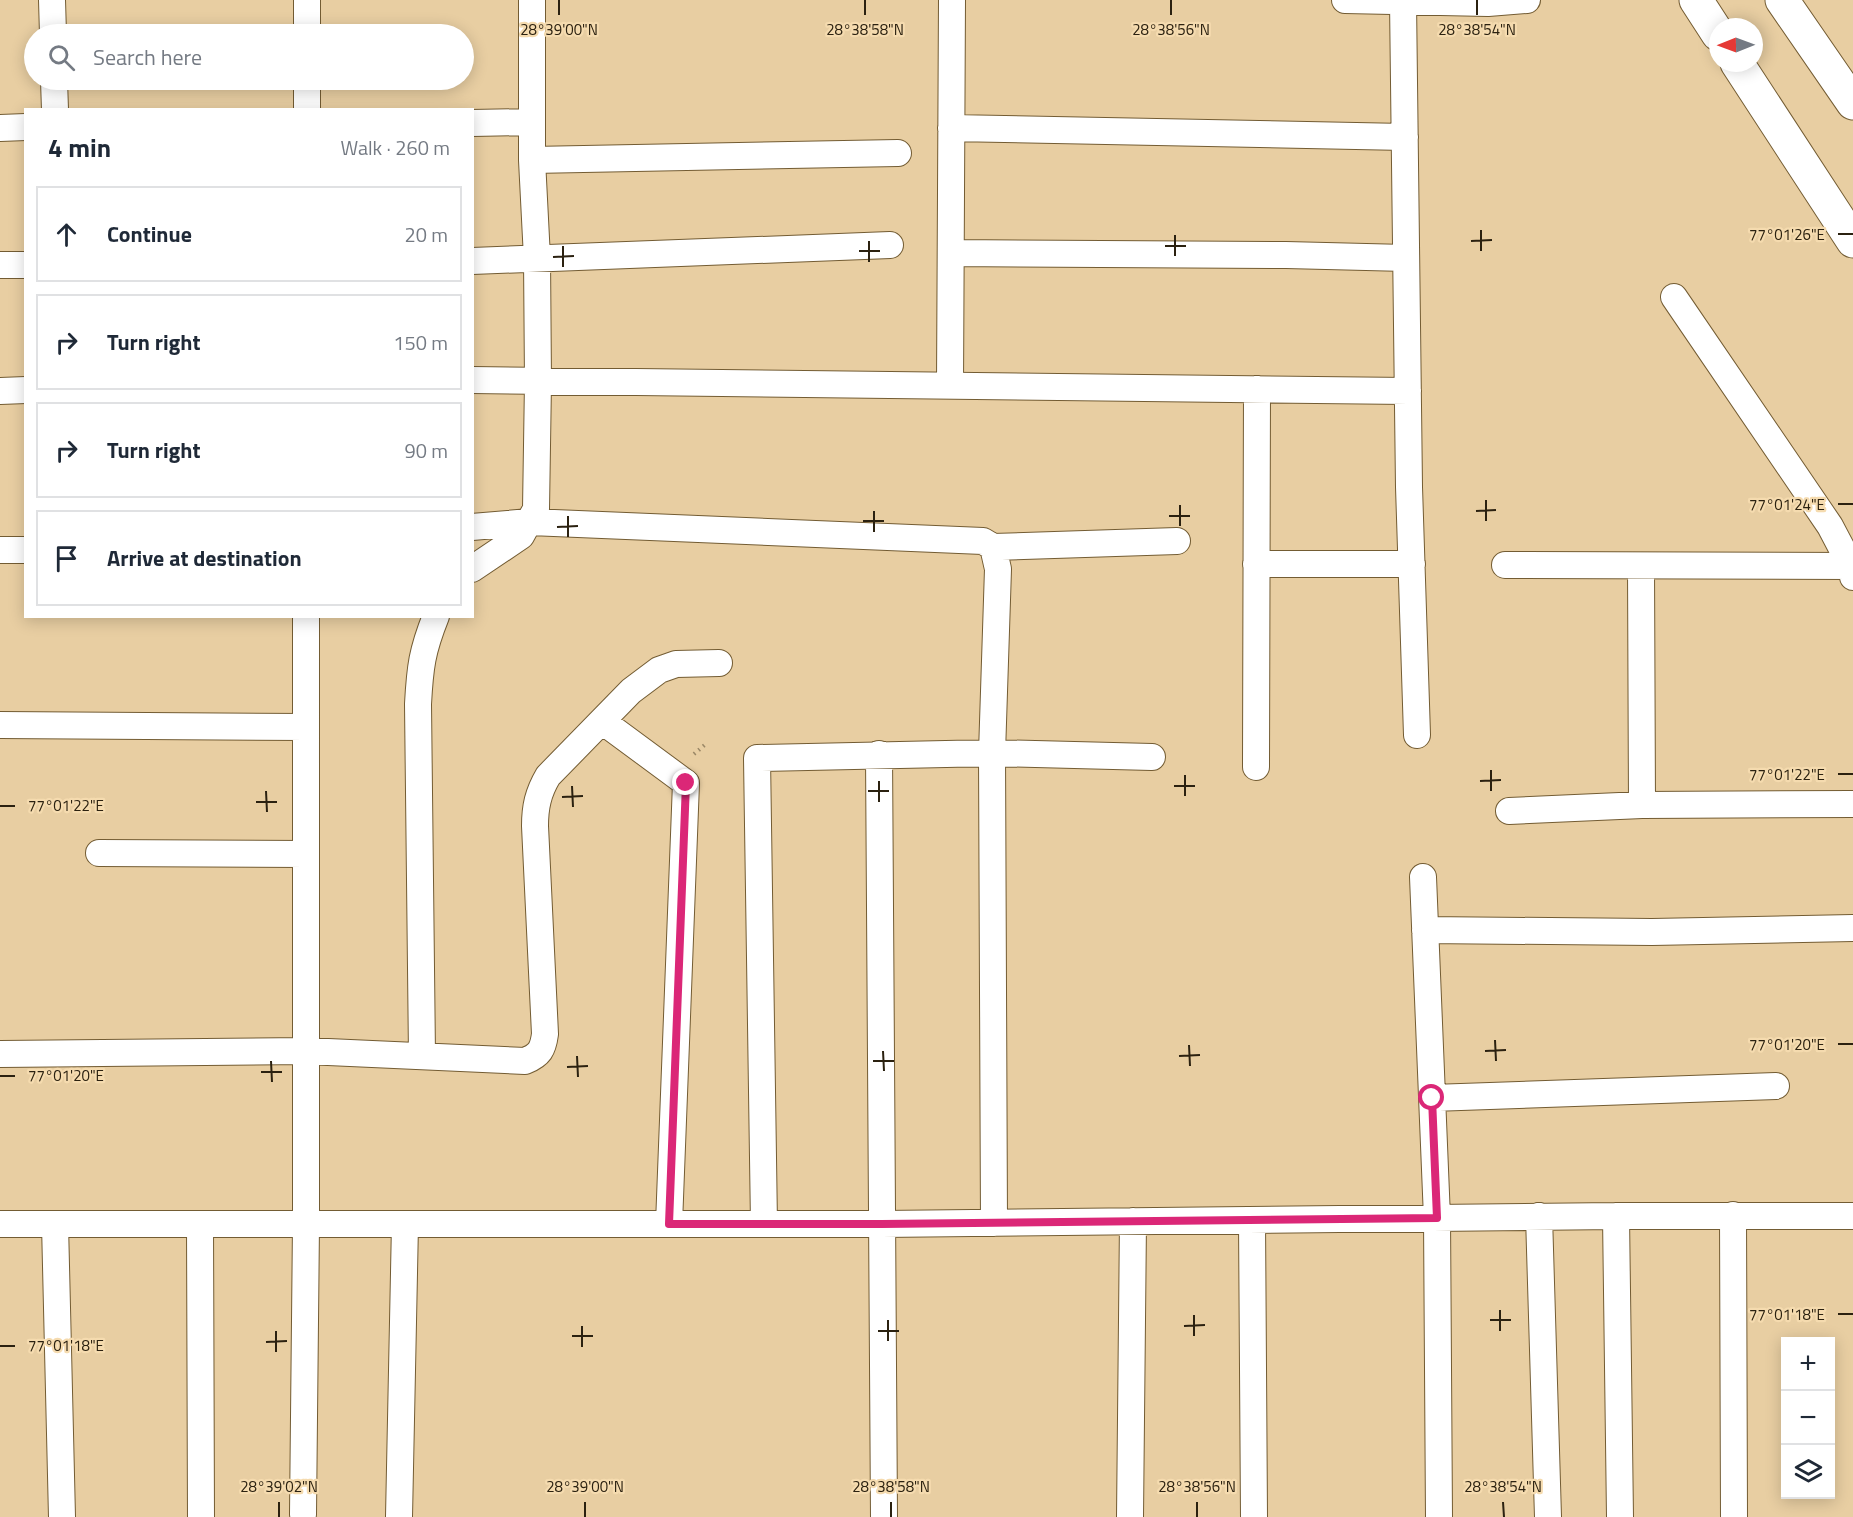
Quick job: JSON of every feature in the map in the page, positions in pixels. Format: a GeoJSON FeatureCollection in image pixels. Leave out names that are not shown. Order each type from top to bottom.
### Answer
{"type":"FeatureCollection","features":[{"type":"Feature","properties":{"kind":"main road"},"geometry":{"type":"LineString","coordinates":[[1696,0],[1709,20]]}},
{"type":"Feature","properties":{"kind":"main road"},"geometry":{"type":"LineString","coordinates":[[1782,0],[1853,103]]}},
{"type":"Feature","properties":{"kind":"main road"},"geometry":{"type":"LineString","coordinates":[[1743,72],[1848,225]]}},
{"type":"Feature","properties":{"kind":"street"},"geometry":{"type":"LineString","coordinates":[[52,0],[53,24]]}},
{"type":"Feature","properties":{"kind":"street"},"geometry":{"type":"LineString","coordinates":[[307,0],[307,24]]}},
{"type":"Feature","properties":{"kind":"street"},"geometry":{"type":"LineString","coordinates":[[474,568],[521,536],[536,509],[538,382],[537,258],[532,160],[532,0]]}},
{"type":"Feature","properties":{"kind":"street"},"geometry":{"type":"LineString","coordinates":[[950,385],[952,0]]}},
{"type":"Feature","properties":{"kind":"street"},"geometry":{"type":"LineString","coordinates":[[1345,0],[1488,3],[1527,0]]}},
{"type":"Feature","properties":{"kind":"street"},"geometry":{"type":"LineString","coordinates":[[1403,1],[1408,391],[1417,735]]}},
{"type":"Feature","properties":{"kind":"street"},"geometry":{"type":"LineString","coordinates":[[54,90],[55,108]]}},
{"type":"Feature","properties":{"kind":"street"},"geometry":{"type":"LineString","coordinates":[[307,90],[307,108]]}},
{"type":"Feature","properties":{"kind":"street"},"geometry":{"type":"LineString","coordinates":[[474,123],[532,122]]}},
{"type":"Feature","properties":{"kind":"street"},"geometry":{"type":"LineString","coordinates":[[0,128],[24,127]]}},
{"type":"Feature","properties":{"kind":"street"},"geometry":{"type":"LineString","coordinates":[[951,128],[1405,137]]}},
{"type":"Feature","properties":{"kind":"street"},"geometry":{"type":"LineString","coordinates":[[532,160],[898,153]]}},
{"type":"Feature","properties":{"kind":"street"},"geometry":{"type":"LineString","coordinates":[[474,261],[890,245]]}},
{"type":"Feature","properties":{"kind":"street"},"geometry":{"type":"LineString","coordinates":[[951,253],[1274,254],[1406,258]]}},
{"type":"Feature","properties":{"kind":"street"},"geometry":{"type":"LineString","coordinates":[[0,265],[24,265]]}},
{"type":"Feature","properties":{"kind":"street"},"geometry":{"type":"LineString","coordinates":[[1505,565],[1852,570],[1830,526],[1674,297]]}},
{"type":"Feature","properties":{"kind":"street"},"geometry":{"type":"LineString","coordinates":[[474,380],[1408,391]]}},
{"type":"Feature","properties":{"kind":"street"},"geometry":{"type":"LineString","coordinates":[[1257,389],[1257,767]]}},
{"type":"Feature","properties":{"kind":"street"},"geometry":{"type":"LineString","coordinates":[[0,391],[24,390]]}},
{"type":"Feature","properties":{"kind":"street"},"geometry":{"type":"LineString","coordinates":[[474,527],[530,522],[983,541],[993,547],[1177,541]]}},
{"type":"Feature","properties":{"kind":"street"},"geometry":{"type":"LineString","coordinates":[[993,547],[998,569],[992,753],[994,1223]]}},
{"type":"Feature","properties":{"kind":"street"},"geometry":{"type":"LineString","coordinates":[[0,550],[24,550]]}},
{"type":"Feature","properties":{"kind":"street"},"geometry":{"type":"LineString","coordinates":[[1256,564],[1412,564]]}},
{"type":"Feature","properties":{"kind":"street"},"geometry":{"type":"LineString","coordinates":[[1641,567],[1642,805]]}},
{"type":"Feature","properties":{"kind":"street"},"geometry":{"type":"LineString","coordinates":[[303,1514],[306,1224],[306,618]]}},
{"type":"Feature","properties":{"kind":"street"},"geometry":{"type":"LineString","coordinates":[[422,1056],[418,704],[420,665],[424,644],[435,618]]}},
{"type":"Feature","properties":{"kind":"street"},"geometry":{"type":"LineString","coordinates":[[0,1054],[306,1051],[525,1060],[537,1056],[543,1048],[545,1034],[535,826],[535,805],[540,791],[548,776],[602,721],[632,691],[659,670],[676,664],[719,663]]}},
{"type":"Feature","properties":{"kind":"street"},"geometry":{"type":"LineString","coordinates":[[602,721],[686,783],[669,1224]]}},
{"type":"Feature","properties":{"kind":"street"},"geometry":{"type":"LineString","coordinates":[[0,725],[306,727]]}},
{"type":"Feature","properties":{"kind":"street"},"geometry":{"type":"LineString","coordinates":[[764,1224],[757,758],[992,753],[1152,757]]}},
{"type":"Feature","properties":{"kind":"street"},"geometry":{"type":"LineString","coordinates":[[879,754],[884,1517]]}},
{"type":"Feature","properties":{"kind":"street"},"geometry":{"type":"LineString","coordinates":[[1509,811],[1642,805],[1853,804]]}},
{"type":"Feature","properties":{"kind":"street"},"geometry":{"type":"LineString","coordinates":[[99,853],[306,854]]}},
{"type":"Feature","properties":{"kind":"street"},"geometry":{"type":"LineString","coordinates":[[1423,877],[1437,1218],[1439,1517]]}},
{"type":"Feature","properties":{"kind":"street"},"geometry":{"type":"LineString","coordinates":[[1425,930],[1652,932],[1853,928]]}},
{"type":"Feature","properties":{"kind":"street"},"geometry":{"type":"LineString","coordinates":[[1432,1098],[1776,1086]]}},
{"type":"Feature","properties":{"kind":"street"},"geometry":{"type":"LineString","coordinates":[[1616,1215],[1620,1517]]}},
{"type":"Feature","properties":{"kind":"street"},"geometry":{"type":"LineString","coordinates":[[0,1224],[882,1224],[1616,1215],[1853,1216]]}},
{"type":"Feature","properties":{"kind":"street"},"geometry":{"type":"LineString","coordinates":[[1733,1215],[1734,1517]]}},
{"type":"Feature","properties":{"kind":"street"},"geometry":{"type":"LineString","coordinates":[[1539,1216],[1548,1517]]}},
{"type":"Feature","properties":{"kind":"street"},"geometry":{"type":"LineString","coordinates":[[1252,1220],[1254,1517]]}},
{"type":"Feature","properties":{"kind":"street"},"geometry":{"type":"LineString","coordinates":[[1130,1517],[1133,1221]]}},
{"type":"Feature","properties":{"kind":"street"},"geometry":{"type":"LineString","coordinates":[[55,1224],[62,1517]]}},
{"type":"Feature","properties":{"kind":"street"},"geometry":{"type":"LineString","coordinates":[[200,1224],[201,1517]]}},
{"type":"Feature","properties":{"kind":"street"},"geometry":{"type":"LineString","coordinates":[[399,1517],[405,1224]]}},
{"type":"Feature","properties":{"kind":"route"},"geometry":{"type":"LineString","coordinates":[[686,783],[669,1224],[1437,1218],[1432,1098]]}}]}
